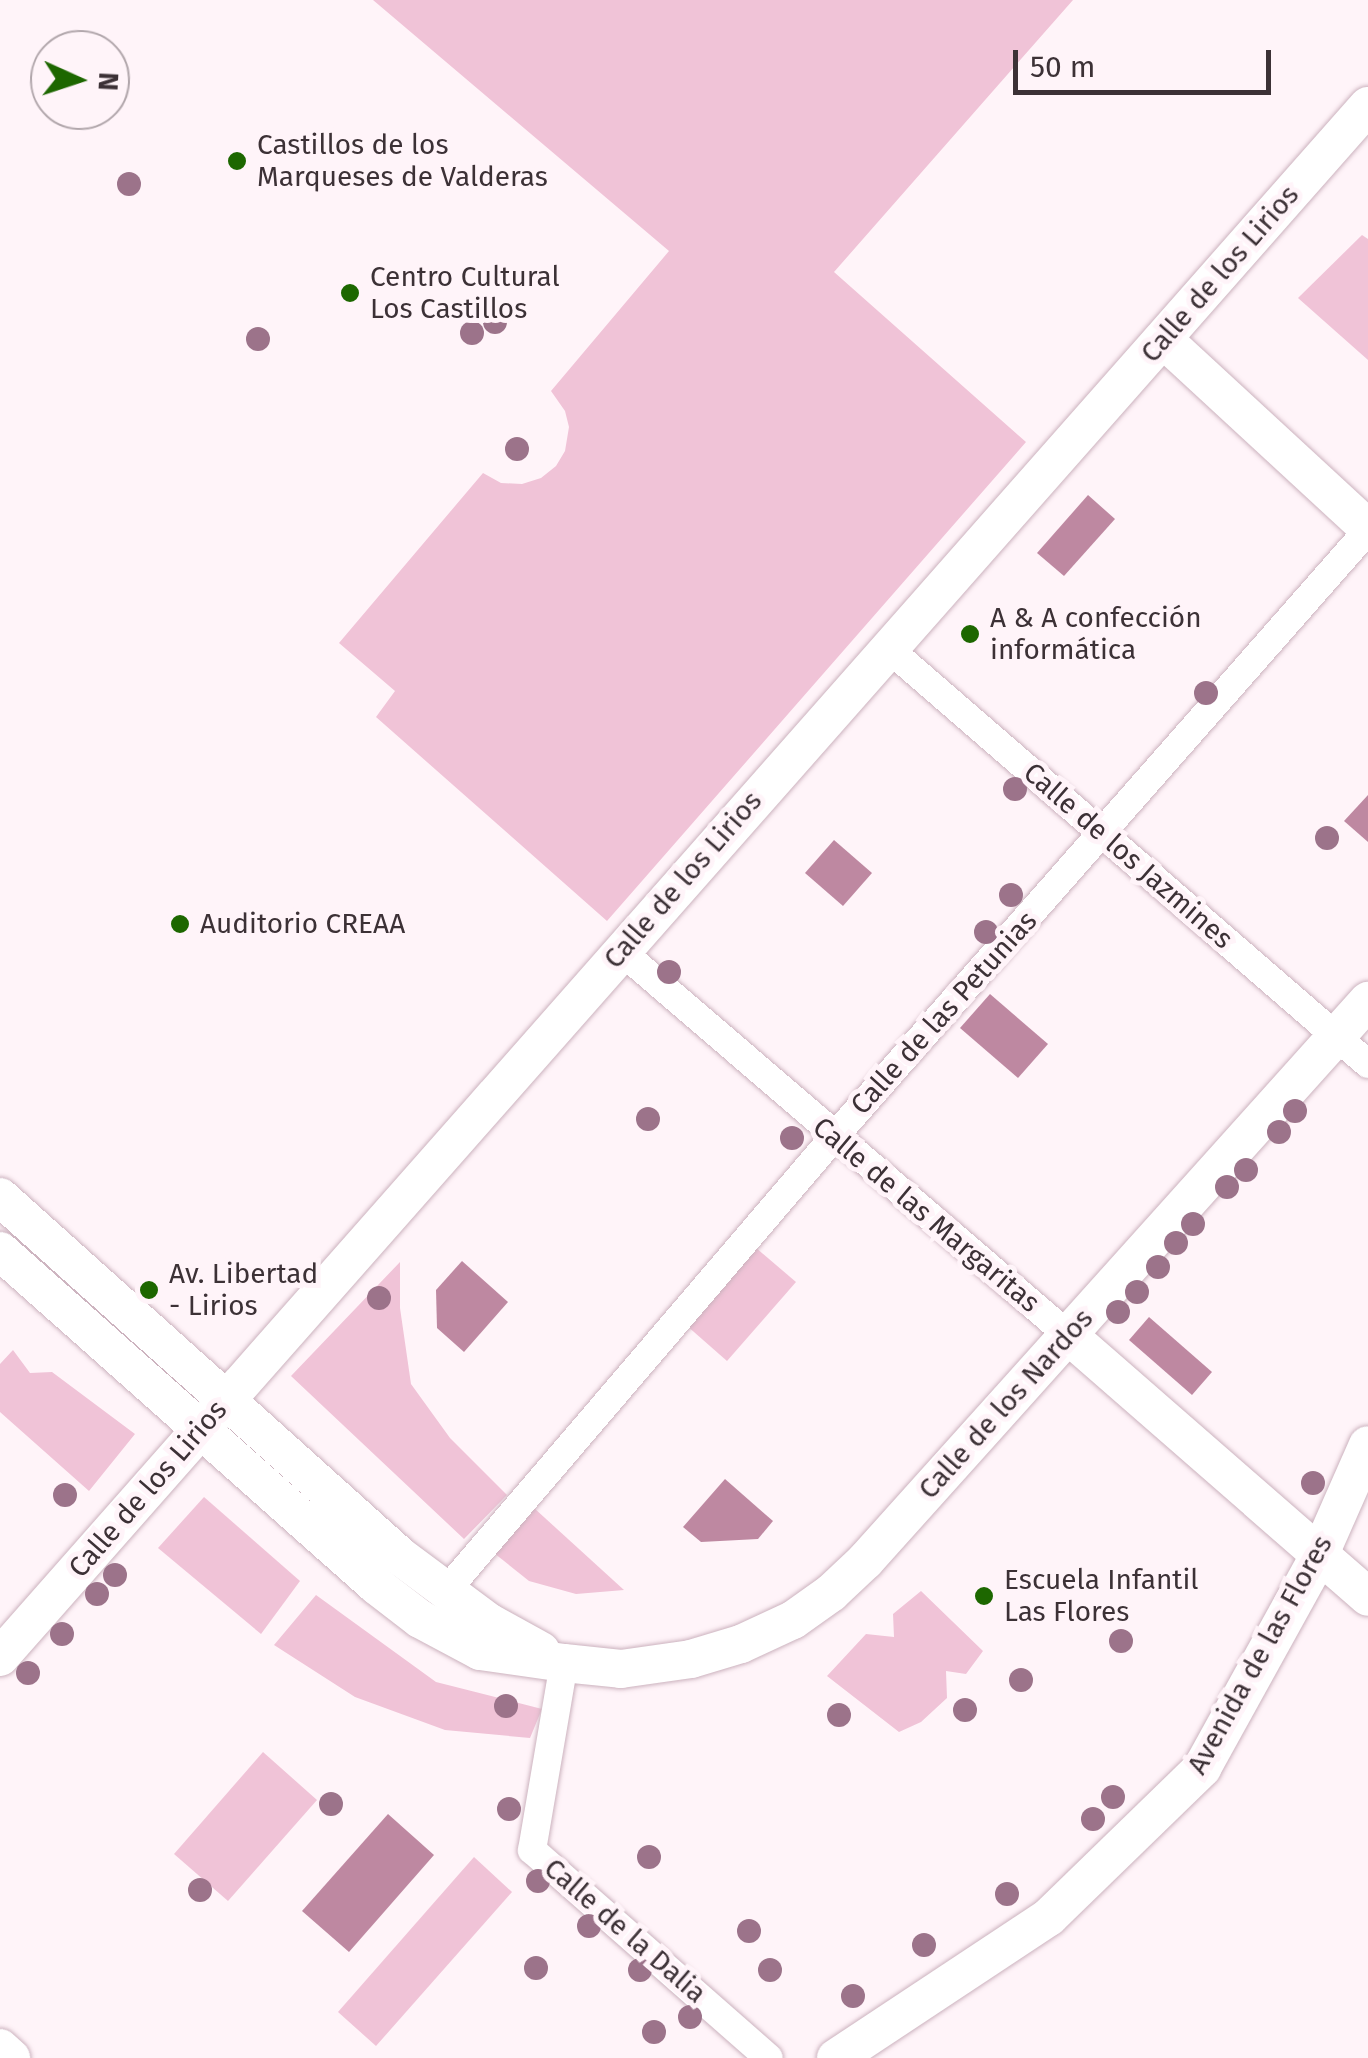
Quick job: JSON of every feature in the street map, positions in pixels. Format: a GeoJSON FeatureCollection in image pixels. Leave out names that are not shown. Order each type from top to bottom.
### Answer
{"type":"FeatureCollection","features":[{"type":"Feature","properties":{"kind":"street","name":"Calle de los Lirios"},"geometry":{"type":"LineString","coordinates":[[0,1657],[1368,106]]}},
{"type":"Feature","properties":{"kind":"street"},"geometry":{"type":"LineString","coordinates":[[1163,340],[1368,529]]}},
{"type":"Feature","properties":{"kind":"street","name":"Calle de las Petunias"},"geometry":{"type":"LineString","coordinates":[[446,1591],[834,1137],[1368,529]]}},
{"type":"Feature","properties":{"kind":"street","name":"Calle de los Jazmines"},"geometry":{"type":"LineString","coordinates":[[888,648],[1368,1064]]}},
{"type":"Feature","properties":{"kind":"street","name":"Calle de las Margaritas"},"geometry":{"type":"LineString","coordinates":[[620,951],[1368,1597]]}},
{"type":"Feature","properties":{"kind":"street","name":"Calle de los Nardos"},"geometry":{"type":"LineString","coordinates":[[0,1250],[420,1619],[480,1650],[564,1663],[621,1669],[691,1660],[741,1644],[794,1620],[832,1593],[865,1561],[1368,1001]]}},
{"type":"Feature","properties":{"kind":"street","name":"Calle de los Nardos"},"geometry":{"type":"LineString","coordinates":[[0,1197],[446,1591],[490,1623],[564,1663]]}},
{"type":"Feature","properties":{"kind":"street","name":"Avenida de las Flores"},"geometry":{"type":"LineString","coordinates":[[836,2058],[1049,1917],[1202,1768],[1319,1556],[1368,1446]]}},
{"type":"Feature","properties":{"kind":"street","name":"Calle de la Dalia"},"geometry":{"type":"LineString","coordinates":[[564,1663],[532,1850],[769,2058]]}},
{"type":"Feature","properties":{"kind":"street"},"geometry":{"type":"LineString","coordinates":[[0,2048],[12,2058]]}},
{"type":"Feature","properties":{"kind":"shaded area"},"geometry":{"type":"Polygon","coordinates":[[[373,0],[1073,0],[834,272],[1026,442],[607,921],[376,717],[395,691],[339,643],[483,473],[501,483],[522,484],[541,478],[556,466],[565,451],[569,427],[565,411],[551,391],[669,251],[373,0]]]}},
{"type":"Feature","properties":{"kind":"shaded area"},"geometry":{"type":"Polygon","coordinates":[[[1362,235],[1368,239],[1368,360],[1298,298],[1362,235]]]}},
{"type":"Feature","properties":{"kind":"shaded area"},"geometry":{"type":"Polygon","coordinates":[[[1088,495],[1115,519],[1064,576],[1037,553],[1088,495]]]}},
{"type":"Feature","properties":{"kind":"shaded area"},"geometry":{"type":"Polygon","coordinates":[[[1368,795],[1368,842],[1344,821],[1368,795]]]}},
{"type":"Feature","properties":{"kind":"shaded area"},"geometry":{"type":"Polygon","coordinates":[[[834,840],[872,873],[843,906],[805,873],[834,840]]]}},
{"type":"Feature","properties":{"kind":"shaded area"},"geometry":{"type":"Polygon","coordinates":[[[990,994],[1048,1044],[1018,1078],[960,1028],[990,994]]]}},
{"type":"Feature","properties":{"kind":"shaded area"},"geometry":{"type":"Polygon","coordinates":[[[755,1247],[796,1282],[727,1361],[686,1325],[755,1247]]]}},
{"type":"Feature","properties":{"kind":"shaded area"},"geometry":{"type":"Polygon","coordinates":[[[462,1261],[508,1302],[464,1352],[437,1328],[436,1290],[462,1261]]]}},
{"type":"Feature","properties":{"kind":"shaded area"},"geometry":{"type":"Polygon","coordinates":[[[400,1262],[400,1308],[411,1384],[450,1438],[507,1495],[464,1539],[291,1376],[400,1262]]]}},
{"type":"Feature","properties":{"kind":"shaded area"},"geometry":{"type":"Polygon","coordinates":[[[1149,1317],[1212,1372],[1192,1395],[1129,1340],[1149,1317]]]}},
{"type":"Feature","properties":{"kind":"shaded area"},"geometry":{"type":"Polygon","coordinates":[[[13,1350],[30,1373],[52,1372],[135,1434],[89,1491],[0,1412],[0,1364],[13,1350]]]}},
{"type":"Feature","properties":{"kind":"shaded area"},"geometry":{"type":"Polygon","coordinates":[[[725,1479],[773,1521],[758,1539],[701,1542],[683,1527],[725,1479]]]}},
{"type":"Feature","properties":{"kind":"shaded area"},"geometry":{"type":"Polygon","coordinates":[[[204,1497],[300,1581],[261,1634],[158,1548],[204,1497]]]}},
{"type":"Feature","properties":{"kind":"shaded area"},"geometry":{"type":"Polygon","coordinates":[[[534,1508],[624,1590],[576,1594],[529,1581],[494,1553],[534,1508]]]}},
{"type":"Feature","properties":{"kind":"shaded area"},"geometry":{"type":"Polygon","coordinates":[[[921,1591],[983,1651],[966,1674],[946,1671],[947,1698],[921,1722],[899,1732],[827,1676],[866,1634],[894,1637],[893,1614],[921,1591]]]}},
{"type":"Feature","properties":{"kind":"shaded area"},"geometry":{"type":"Polygon","coordinates":[[[316,1595],[436,1682],[542,1709],[530,1738],[445,1730],[355,1697],[274,1645],[316,1595]]]}},
{"type":"Feature","properties":{"kind":"shaded area"},"geometry":{"type":"Polygon","coordinates":[[[263,1752],[317,1800],[228,1901],[174,1854],[263,1752]]]}},
{"type":"Feature","properties":{"kind":"shaded area"},"geometry":{"type":"Polygon","coordinates":[[[388,1814],[434,1855],[349,1952],[302,1911],[388,1814]]]}},
{"type":"Feature","properties":{"kind":"shaded area"},"geometry":{"type":"Polygon","coordinates":[[[474,1857],[512,1892],[376,2046],[338,2012],[474,1857]]]}},
{"type":"Feature","properties":{"kind":"place","name":"Castillos de los Marqueses de Valderas"},"geometry":{"type":"Point","coordinates":[237,161]}},
{"type":"Feature","properties":{"kind":"place","name":"Centro Cultural Los Castillos"},"geometry":{"type":"Point","coordinates":[350,293]}},
{"type":"Feature","properties":{"kind":"place","name":"A & A confección informática"},"geometry":{"type":"Point","coordinates":[970,634]}},
{"type":"Feature","properties":{"kind":"place","name":"Auditorio CREAA"},"geometry":{"type":"Point","coordinates":[180,924]}},
{"type":"Feature","properties":{"kind":"place","name":"Av. Libertad - Lirios"},"geometry":{"type":"Point","coordinates":[149,1290]}},
{"type":"Feature","properties":{"kind":"place","name":"Escuela Infantil Las Flores"},"geometry":{"type":"Point","coordinates":[984,1596]}}]}
